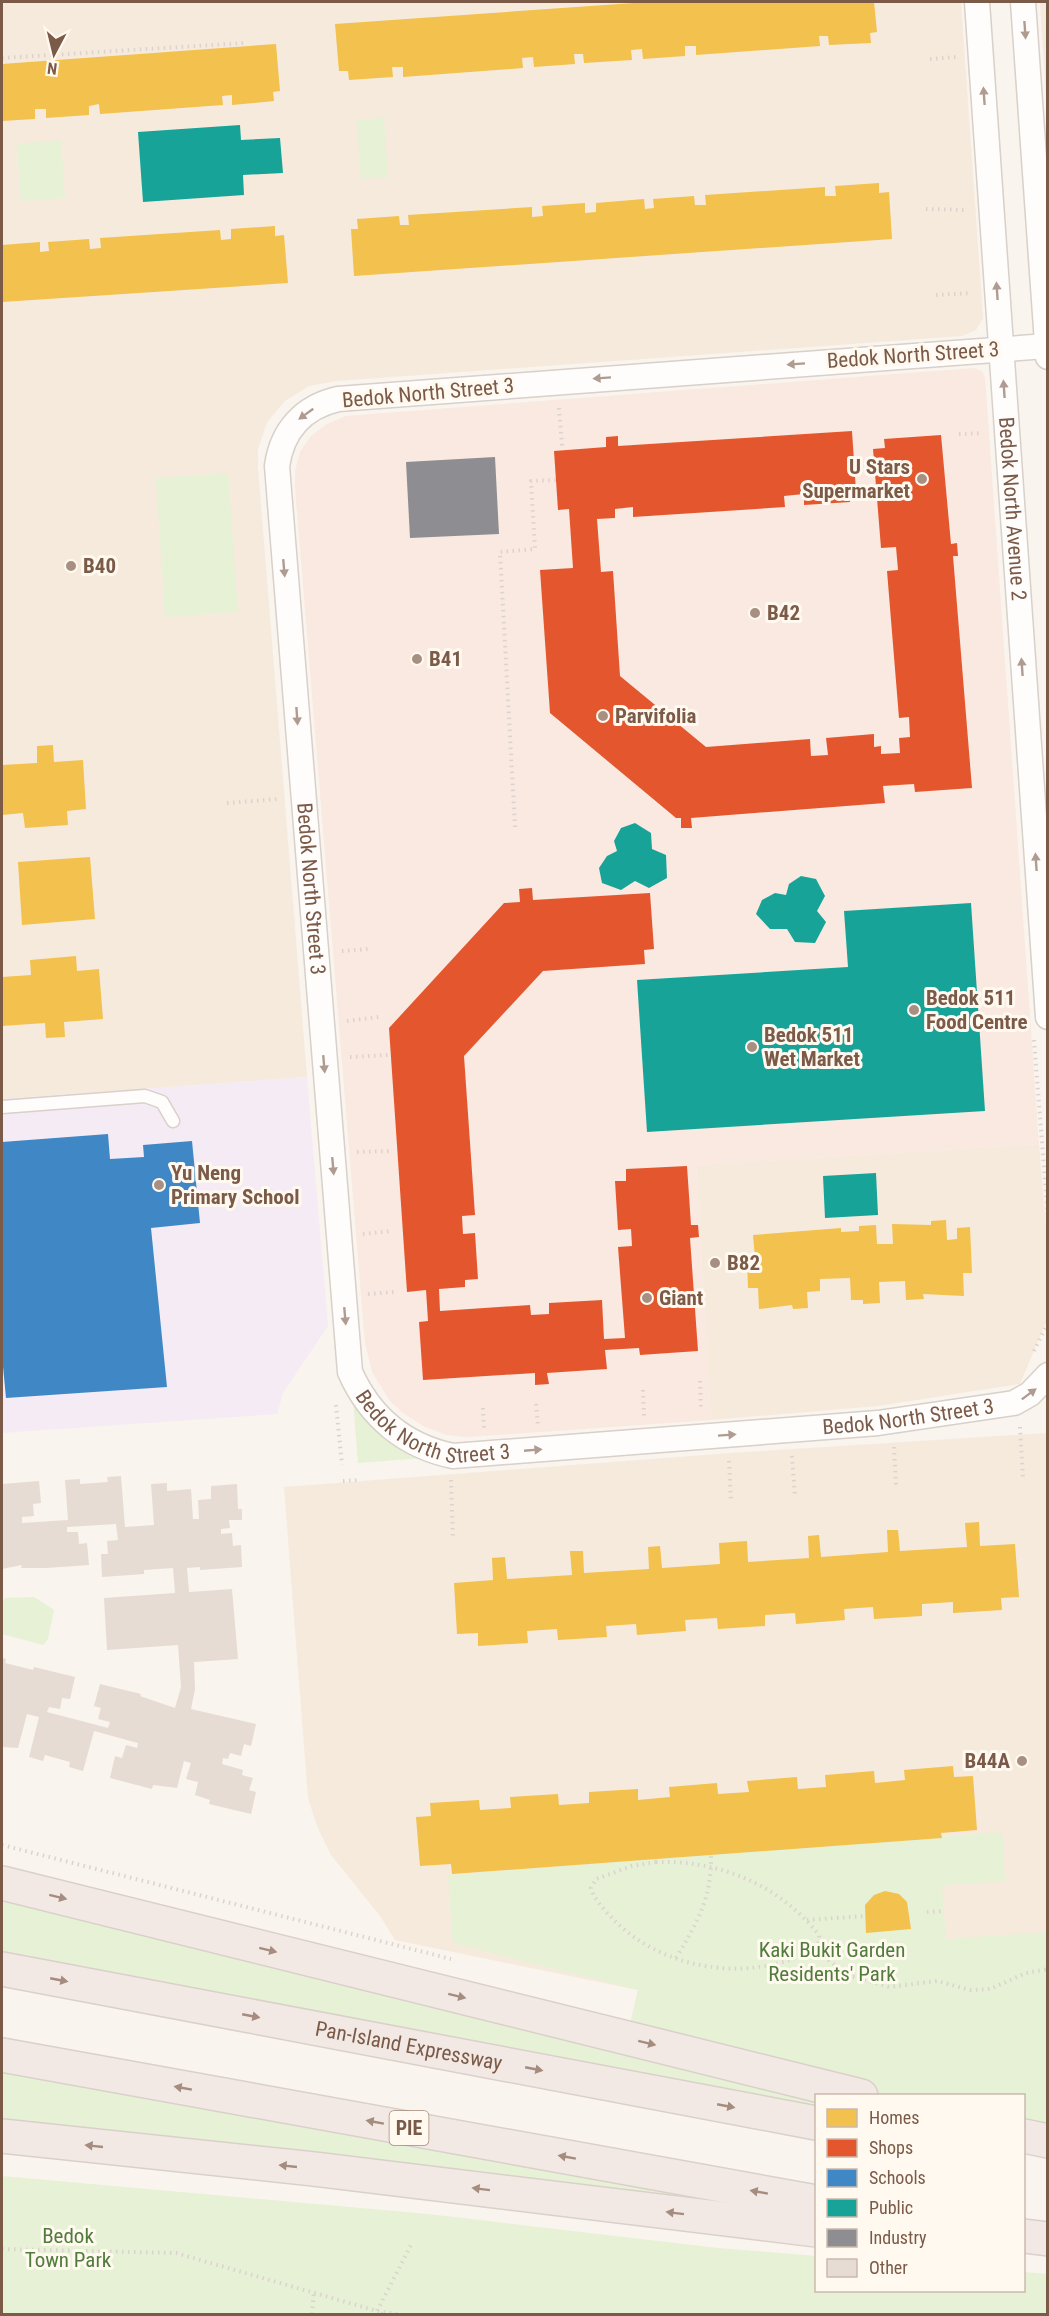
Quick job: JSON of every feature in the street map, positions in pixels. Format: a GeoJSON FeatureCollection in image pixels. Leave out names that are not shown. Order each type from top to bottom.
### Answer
{"type":"FeatureCollection","features":[{"type":"Feature","properties":{"kind":"highway"},"geometry":{"type":"LineString","coordinates":[[2,1883],[853,2094]]}},
{"type":"Feature","properties":{"kind":"highway","name":"Pan-Island Expressway"},"geometry":{"type":"LineString","coordinates":[[2,1969],[815,2123]]}},
{"type":"Feature","properties":{"kind":"highway","name":"PIE"},"geometry":{"type":"LineString","coordinates":[[2,2055],[815,2202]]}},
{"type":"Feature","properties":{"kind":"highway"},"geometry":{"type":"LineString","coordinates":[[2,2136],[314,2169],[815,2230]]}},
{"type":"Feature","properties":{"kind":"highway"},"geometry":{"type":"LineString","coordinates":[[1025,2136],[1047,2141]]}},
{"type":"Feature","properties":{"kind":"highway"},"geometry":{"type":"LineString","coordinates":[[1025,2156],[1047,2160]]}},
{"type":"Feature","properties":{"kind":"highway"},"geometry":{"type":"LineString","coordinates":[[1025,2236],[1047,2239]]}},
{"type":"Feature","properties":{"kind":"street","name":"Bedok North Avenue 2"},"geometry":{"type":"LineString","coordinates":[[977,2],[1047,1017]]}},
{"type":"Feature","properties":{"kind":"street"},"geometry":{"type":"LineString","coordinates":[[1023,2],[1047,351]]}},
{"type":"Feature","properties":{"kind":"street","name":"Bedok North Street 3"},"geometry":{"type":"LineString","coordinates":[[1047,351],[1001,349],[350,398],[328,402],[314,408],[295,422],[282,442],[277,466],[350,1372],[365,1400],[394,1431],[423,1447],[453,1456],[866,1424],[1014,1402],[1030,1394],[1047,1376]]}},
{"type":"Feature","properties":{"kind":"lane"},"geometry":{"type":"LineString","coordinates":[[2,1107],[145,1096],[164,1104],[173,1121]]}},
{"type":"Feature","properties":{"kind":"path"},"geometry":{"type":"LineString","coordinates":[[2,58],[243,43]]}},
{"type":"Feature","properties":{"kind":"path"},"geometry":{"type":"LineString","coordinates":[[930,59],[966,57]]}},
{"type":"Feature","properties":{"kind":"path"},"geometry":{"type":"LineString","coordinates":[[926,209],[964,210]]}},
{"type":"Feature","properties":{"kind":"path"},"geometry":{"type":"LineString","coordinates":[[936,295],[968,293]]}},
{"type":"Feature","properties":{"kind":"path"},"geometry":{"type":"LineString","coordinates":[[559,399],[562,446]]}},
{"type":"Feature","properties":{"kind":"path"},"geometry":{"type":"LineString","coordinates":[[958,434],[985,432]]}},
{"type":"Feature","properties":{"kind":"path"},"geometry":{"type":"LineString","coordinates":[[515,827],[500,552],[535,549],[531,481],[556,480]]}},
{"type":"Feature","properties":{"kind":"path"},"geometry":{"type":"LineString","coordinates":[[227,803],[303,797]]}},
{"type":"Feature","properties":{"kind":"path"},"geometry":{"type":"LineString","coordinates":[[343,951],[369,948]]}},
{"type":"Feature","properties":{"kind":"path"},"geometry":{"type":"LineString","coordinates":[[350,1021],[379,1017]]}},
{"type":"Feature","properties":{"kind":"path"},"geometry":{"type":"LineString","coordinates":[[340,1058],[388,1055]]}},
{"type":"Feature","properties":{"kind":"path"},"geometry":{"type":"LineString","coordinates":[[348,1152],[392,1151]]}},
{"type":"Feature","properties":{"kind":"path"},"geometry":{"type":"LineString","coordinates":[[367,1233],[393,1231]]}},
{"type":"Feature","properties":{"kind":"path"},"geometry":{"type":"LineString","coordinates":[[371,1294],[394,1292]]}},
{"type":"Feature","properties":{"kind":"path"},"geometry":{"type":"LineString","coordinates":[[700,1380],[701,1407]]}},
{"type":"Feature","properties":{"kind":"path"},"geometry":{"type":"LineString","coordinates":[[643,1390],[644,1406]]}},
{"type":"Feature","properties":{"kind":"path"},"geometry":{"type":"LineString","coordinates":[[536,1404],[537,1419]]}},
{"type":"Feature","properties":{"kind":"path"},"geometry":{"type":"LineString","coordinates":[[483,1408],[483,1422]]}},
{"type":"Feature","properties":{"kind":"path"},"geometry":{"type":"LineString","coordinates":[[1020,1434],[1023,1479]]}},
{"type":"Feature","properties":{"kind":"path"},"geometry":{"type":"LineString","coordinates":[[894,1457],[896,1485]]}},
{"type":"Feature","properties":{"kind":"path"},"geometry":{"type":"LineString","coordinates":[[729,1466],[731,1502]]}},
{"type":"Feature","properties":{"kind":"path"},"geometry":{"type":"LineString","coordinates":[[793,1471],[795,1497]]}},
{"type":"Feature","properties":{"kind":"path"},"geometry":{"type":"LineString","coordinates":[[343,1481],[358,1480]]}},
{"type":"Feature","properties":{"kind":"path"},"geometry":{"type":"LineString","coordinates":[[452,1497],[453,1540]]}},
{"type":"Feature","properties":{"kind":"path"},"geometry":{"type":"LineString","coordinates":[[2,1845],[451,1959]]}},
{"type":"Feature","properties":{"kind":"path"},"geometry":{"type":"LineString","coordinates":[[675,1958],[703,1914],[712,1868],[711,1855]]}},
{"type":"Feature","properties":{"kind":"path"},"geometry":{"type":"LineString","coordinates":[[669,1862],[712,1868],[737,1875],[770,1890],[807,1920],[819,1936],[819,1944],[814,1949],[779,1963],[741,1969],[708,1966],[675,1958],[649,1947],[618,1924],[593,1894],[592,1885],[596,1879],[609,1873],[644,1864],[669,1862]]}},
{"type":"Feature","properties":{"kind":"path"},"geometry":{"type":"LineString","coordinates":[[927,1912],[944,1911]]}},
{"type":"Feature","properties":{"kind":"path"},"geometry":{"type":"LineString","coordinates":[[807,1920],[865,1916]]}},
{"type":"Feature","properties":{"kind":"path"},"geometry":{"type":"LineString","coordinates":[[814,1949],[848,1975],[889,1987],[937,1981],[970,1990],[990,1989],[1026,1973],[1047,1969]]}},
{"type":"Feature","properties":{"kind":"path"},"geometry":{"type":"LineString","coordinates":[[377,2311],[412,2243]]}},
{"type":"Feature","properties":{"kind":"path"},"geometry":{"type":"LineString","coordinates":[[2,2249],[176,2253],[377,2311],[398,2314]]}},
{"type":"Feature","properties":{"kind":"path"},"geometry":{"type":"LineString","coordinates":[[312,2314],[314,2292]]}},
{"type":"Feature","properties":{"kind":"path"},"geometry":{"type":"LineString","coordinates":[[377,2311],[382,2314]]}},
{"type":"Feature","properties":{"kind":"shaded area"},"geometry":{"type":"Polygon","coordinates":[[[2,2],[961,2],[983,318],[976,330],[962,336],[337,381],[309,386],[285,401],[267,422],[258,449],[258,468],[307,1077],[2,1099],[2,2]]]}},
{"type":"Feature","properties":{"kind":"shaded area"},"geometry":{"type":"Polygon","coordinates":[[[1040,2],[1047,2],[1047,113],[1040,2]]]}},
{"type":"Feature","properties":{"kind":"shaded area"},"geometry":{"type":"Polygon","coordinates":[[[974,368],[982,371],[985,378],[1039,1144],[696,1165],[711,1420],[467,1437],[447,1435],[425,1427],[403,1413],[390,1401],[372,1372],[365,1343],[295,487],[295,471],[300,452],[311,436],[327,424],[346,416],[974,368]]]}},
{"type":"Feature","properties":{"kind":"shaded area","name":"Yu Neng Primary School"},"geometry":{"type":"Polygon","coordinates":[[[307,1077],[328,1326],[283,1393],[277,1414],[2,1433],[2,1099],[307,1077]]]}},
{"type":"Feature","properties":{"kind":"shaded area"},"geometry":{"type":"Polygon","coordinates":[[[1039,1144],[1047,1238],[1047,1320],[1020,1384],[878,1406],[711,1420],[696,1165],[1039,1144]]]}},
{"type":"Feature","properties":{"kind":"shaded area"},"geometry":{"type":"Polygon","coordinates":[[[1047,1433],[1047,2137],[1025,2094],[879,2094],[628,2032],[638,1990],[395,1940],[380,1916],[331,1855],[317,1826],[308,1798],[284,1487],[730,1453],[1047,1433]]]}},
{"type":"Feature","properties":{"kind":"green space"},"geometry":{"type":"Polygon","coordinates":[[[384,118],[388,177],[361,179],[357,120],[384,118]]]}},
{"type":"Feature","properties":{"kind":"green space"},"geometry":{"type":"Polygon","coordinates":[[[61,140],[65,198],[21,201],[17,144],[61,140]]]}},
{"type":"Feature","properties":{"kind":"green space"},"geometry":{"type":"Polygon","coordinates":[[[228,473],[238,612],[165,617],[156,478],[228,473]]]}},
{"type":"Feature","properties":{"kind":"green space"},"geometry":{"type":"Polygon","coordinates":[[[351,1375],[359,1391],[450,1456],[358,1463],[351,1375]]]}},
{"type":"Feature","properties":{"kind":"green space"},"geometry":{"type":"Polygon","coordinates":[[[34,1597],[54,1610],[48,1639],[43,1645],[2,1634],[2,1603],[5,1598],[34,1597]]]}},
{"type":"Feature","properties":{"kind":"green space","name":"Kaki Bukit Garden Residents' Park"},"geometry":{"type":"Polygon","coordinates":[[[1002,1832],[1005,1881],[942,1885],[946,1939],[1047,1932],[1047,2136],[1025,2130],[1025,2094],[882,2094],[629,2031],[638,1990],[453,1943],[448,1875],[1002,1832]]]}},
{"type":"Feature","properties":{"kind":"green space"},"geometry":{"type":"Polygon","coordinates":[[[2,1883],[815,2096],[815,2122],[2,1969],[2,1883]]]}},
{"type":"Feature","properties":{"kind":"green space"},"geometry":{"type":"Polygon","coordinates":[[[2,2051],[781,2199],[815,2226],[2,2135],[2,2051]]]}},
{"type":"Feature","properties":{"kind":"green space","name":"Bedok Town Park"},"geometry":{"type":"Polygon","coordinates":[[[2,2176],[428,2214],[718,2248],[815,2256],[815,2292],[1025,2292],[1025,2272],[1047,2274],[1047,2314],[2,2314],[2,2176]]]}},
{"type":"Feature","properties":{"kind":"building: Homes"},"geometry":{"type":"Polygon","coordinates":[[[648,2],[874,2],[877,32],[870,33],[871,43],[829,45],[828,36],[819,36],[820,46],[696,55],[696,46],[685,46],[685,56],[643,59],[642,49],[631,50],[632,60],[584,63],[583,54],[574,54],[575,64],[534,67],[533,57],[522,58],[523,68],[403,77],[403,67],[392,67],[393,77],[349,80],[348,71],[339,71],[335,24],[648,2]]]}},
{"type":"Feature","properties":{"kind":"building: Homes"},"geometry":{"type":"Polygon","coordinates":[[[276,44],[280,91],[273,92],[274,101],[232,105],[232,95],[222,96],[223,105],[100,114],[99,104],[89,106],[89,115],[46,118],[46,109],[35,109],[35,119],[2,121],[2,64],[276,44]]]}},
{"type":"Feature","properties":{"kind":"building: Homes"},"geometry":{"type":"Polygon","coordinates":[[[879,183],[879,193],[889,192],[892,239],[354,276],[351,229],[358,229],[357,219],[399,216],[400,225],[409,225],[408,215],[532,207],[532,217],[543,216],[542,206],[585,203],[585,213],[596,212],[596,203],[644,199],[645,209],[654,208],[653,199],[694,196],[695,205],[706,205],[705,195],[825,187],[825,196],[836,196],[835,186],[879,183]]]}},
{"type":"Feature","properties":{"kind":"building: Homes"},"geometry":{"type":"Polygon","coordinates":[[[275,226],[275,236],[284,235],[288,283],[2,302],[2,245],[40,242],[40,252],[49,251],[48,242],[89,239],[90,249],[101,248],[100,238],[220,230],[221,240],[231,239],[231,229],[275,226]]]}},
{"type":"Feature","properties":{"kind":"building: Homes"},"geometry":{"type":"Polygon","coordinates":[[[53,745],[54,762],[83,760],[86,809],[67,811],[68,825],[25,828],[23,813],[2,815],[2,765],[37,763],[37,746],[53,745]]]}},
{"type":"Feature","properties":{"kind":"building: Homes"},"geometry":{"type":"Polygon","coordinates":[[[90,857],[95,919],[22,925],[18,862],[90,857]]]}},
{"type":"Feature","properties":{"kind":"building: Homes"},"geometry":{"type":"Polygon","coordinates":[[[76,956],[77,971],[99,969],[103,1019],[64,1022],[65,1037],[46,1038],[45,1023],[2,1026],[2,977],[31,975],[30,960],[76,956]]]}},
{"type":"Feature","properties":{"kind":"building: Homes"},"geometry":{"type":"Polygon","coordinates":[[[946,1220],[947,1240],[957,1239],[957,1228],[970,1227],[972,1273],[963,1273],[964,1296],[923,1294],[924,1299],[906,1300],[905,1281],[879,1282],[880,1303],[863,1304],[863,1300],[851,1300],[850,1278],[820,1279],[820,1291],[807,1292],[808,1308],[793,1309],[792,1305],[759,1309],[758,1288],[748,1288],[747,1258],[755,1258],[753,1235],[841,1228],[841,1232],[859,1231],[859,1226],[876,1225],[877,1244],[893,1244],[892,1224],[931,1225],[931,1221],[946,1220]]]}},
{"type":"Feature","properties":{"kind":"building: Homes"},"geometry":{"type":"Polygon","coordinates":[[[979,1522],[980,1546],[1015,1544],[1019,1597],[1001,1598],[1002,1610],[953,1613],[953,1602],[922,1604],[922,1616],[874,1619],[873,1607],[844,1609],[845,1620],[796,1624],[795,1613],[765,1615],[765,1626],[718,1629],[717,1618],[685,1620],[686,1631],[637,1635],[636,1624],[606,1626],[607,1637],[558,1640],[557,1629],[527,1631],[528,1643],[478,1646],[478,1633],[457,1634],[454,1583],[493,1580],[492,1558],[505,1557],[507,1579],[572,1575],[570,1551],[583,1551],[584,1573],[649,1569],[648,1547],[660,1546],[662,1568],[720,1564],[719,1543],[747,1541],[748,1562],[809,1558],[808,1536],[819,1535],[821,1557],[888,1552],[887,1530],[898,1530],[900,1551],[967,1547],[965,1523],[979,1522]]]}},
{"type":"Feature","properties":{"kind":"building: Homes"},"geometry":{"type":"Polygon","coordinates":[[[953,1766],[954,1777],[973,1776],[977,1830],[941,1833],[942,1838],[452,1874],[451,1864],[420,1866],[416,1817],[431,1816],[430,1803],[479,1800],[480,1810],[511,1808],[510,1797],[558,1794],[559,1805],[589,1803],[589,1792],[638,1789],[638,1800],[670,1797],[669,1787],[717,1783],[718,1794],[749,1792],[747,1781],[797,1777],[798,1789],[826,1787],[825,1775],[874,1771],[875,1783],[905,1780],[904,1770],[953,1766]]]}},
{"type":"Feature","properties":{"kind":"building: Homes"},"geometry":{"type":"Polygon","coordinates":[[[885,1891],[899,1894],[907,1902],[911,1929],[866,1933],[865,1905],[874,1895],[885,1891]]]}},
{"type":"Feature","properties":{"kind":"building: Shops"},"geometry":{"type":"Polygon","coordinates":[[[852,431],[856,491],[849,491],[850,502],[804,505],[804,494],[784,496],[785,507],[633,517],[633,507],[615,509],[615,518],[597,519],[601,572],[613,571],[620,676],[706,747],[810,739],[811,756],[828,755],[826,738],[874,734],[874,747],[881,746],[881,754],[900,753],[899,738],[910,737],[909,717],[899,718],[887,571],[898,570],[896,547],[881,548],[873,449],[885,448],[884,439],[941,435],[951,544],[957,543],[958,556],[953,556],[972,788],[915,792],[914,784],[883,786],[885,803],[691,818],[692,828],[681,828],[681,818],[676,818],[550,713],[540,570],[573,568],[569,509],[558,510],[554,451],[606,447],[606,437],[618,436],[618,446],[852,431]]]}},
{"type":"Feature","properties":{"kind":"building: Shops"},"geometry":{"type":"Polygon","coordinates":[[[532,888],[533,900],[650,893],[654,949],[644,950],[645,964],[543,971],[464,1056],[475,1215],[462,1216],[463,1234],[475,1233],[478,1279],[465,1280],[465,1287],[439,1289],[440,1311],[530,1305],[531,1315],[549,1314],[549,1303],[602,1300],[604,1339],[625,1338],[618,1247],[632,1246],[631,1229],[618,1230],[615,1181],[626,1181],[626,1169],[687,1166],[691,1225],[698,1225],[699,1237],[690,1238],[698,1351],[640,1355],[639,1348],[605,1350],[607,1369],[547,1373],[549,1384],[535,1385],[535,1373],[423,1380],[419,1322],[428,1321],[426,1290],[407,1292],[389,1028],[504,903],[520,902],[519,889],[532,888]]]}},
{"type":"Feature","properties":{"kind":"building: Schools"},"geometry":{"type":"Polygon","coordinates":[[[108,1134],[110,1159],[144,1157],[143,1145],[192,1141],[200,1223],[151,1228],[167,1387],[6,1398],[2,1356],[2,1142],[108,1134]]]}},
{"type":"Feature","properties":{"kind":"building: Public"},"geometry":{"type":"Polygon","coordinates":[[[240,125],[241,140],[280,138],[283,173],[243,175],[244,195],[143,202],[138,132],[240,125]]]}},
{"type":"Feature","properties":{"kind":"building: Public"},"geometry":{"type":"Polygon","coordinates":[[[635,823],[651,833],[652,849],[666,855],[667,878],[649,888],[635,881],[621,890],[602,883],[599,868],[607,856],[617,851],[614,841],[621,828],[635,823]]]}},
{"type":"Feature","properties":{"kind":"building: Public"},"geometry":{"type":"Polygon","coordinates":[[[801,876],[816,879],[825,896],[817,911],[826,922],[815,943],[795,942],[787,929],[770,929],[756,914],[762,900],[775,893],[786,895],[789,884],[801,876]]]}},
{"type":"Feature","properties":{"kind":"building: Public"},"geometry":{"type":"Polygon","coordinates":[[[971,903],[985,1111],[647,1132],[637,980],[848,967],[844,911],[971,903]]]}},
{"type":"Feature","properties":{"kind":"building: Public"},"geometry":{"type":"Polygon","coordinates":[[[876,1173],[878,1215],[825,1218],[823,1176],[876,1173]]]}},
{"type":"Feature","properties":{"kind":"building: Industry"},"geometry":{"type":"Polygon","coordinates":[[[495,457],[499,534],[410,538],[406,462],[495,457]]]}},
{"type":"Feature","properties":{"kind":"building: Other"},"geometry":{"type":"Polygon","coordinates":[[[121,1476],[125,1527],[154,1525],[151,1484],[167,1483],[167,1491],[191,1489],[193,1519],[199,1519],[198,1500],[211,1499],[211,1486],[237,1484],[238,1509],[242,1509],[242,1520],[229,1520],[230,1528],[221,1529],[221,1534],[232,1533],[233,1546],[241,1545],[242,1567],[200,1570],[200,1567],[187,1568],[189,1592],[232,1589],[238,1659],[194,1662],[195,1689],[191,1709],[256,1724],[251,1746],[244,1744],[241,1756],[230,1753],[228,1759],[223,1758],[222,1764],[243,1770],[242,1775],[253,1778],[249,1790],[256,1792],[251,1814],[209,1804],[210,1800],[195,1795],[198,1782],[186,1779],[191,1763],[184,1761],[177,1788],[153,1785],[152,1789],[110,1778],[115,1756],[122,1758],[126,1745],[137,1748],[138,1743],[94,1731],[83,1771],[69,1767],[70,1762],[45,1755],[43,1761],[29,1757],[39,1717],[27,1714],[18,1748],[2,1747],[2,1658],[6,1659],[5,1663],[75,1677],[70,1699],[62,1698],[60,1709],[49,1707],[47,1712],[108,1728],[110,1722],[98,1719],[101,1708],[94,1706],[100,1684],[141,1694],[140,1696],[175,1708],[181,1687],[178,1645],[107,1650],[104,1598],[175,1593],[173,1568],[144,1570],[144,1574],[102,1577],[101,1554],[108,1554],[107,1541],[118,1540],[116,1524],[67,1527],[67,1532],[78,1532],[79,1544],[87,1543],[89,1565],[21,1568],[22,1565],[2,1569],[2,1484],[39,1481],[41,1503],[33,1504],[34,1516],[22,1517],[22,1523],[68,1520],[65,1480],[80,1479],[80,1484],[108,1482],[107,1477],[121,1476]]]}},
{"type":"Feature","properties":{"kind":"place","name":"U Stars Supermarket"},"geometry":{"type":"Point","coordinates":[922,479]}},
{"type":"Feature","properties":{"kind":"place","name":"B40"},"geometry":{"type":"Point","coordinates":[71,566]}},
{"type":"Feature","properties":{"kind":"place","name":"B42"},"geometry":{"type":"Point","coordinates":[755,613]}},
{"type":"Feature","properties":{"kind":"place","name":"B41"},"geometry":{"type":"Point","coordinates":[417,659]}},
{"type":"Feature","properties":{"kind":"place","name":"Parvifolia"},"geometry":{"type":"Point","coordinates":[603,716]}},
{"type":"Feature","properties":{"kind":"place","name":"Bedok 511 Food Centre"},"geometry":{"type":"Point","coordinates":[914,1010]}},
{"type":"Feature","properties":{"kind":"place","name":"Bedok 511 Wet Market"},"geometry":{"type":"Point","coordinates":[752,1047]}},
{"type":"Feature","properties":{"kind":"place","name":"Yu Neng Primary School"},"geometry":{"type":"Point","coordinates":[159,1185]}},
{"type":"Feature","properties":{"kind":"place","name":"B82"},"geometry":{"type":"Point","coordinates":[715,1263]}},
{"type":"Feature","properties":{"kind":"place","name":"Giant"},"geometry":{"type":"Point","coordinates":[647,1298]}},
{"type":"Feature","properties":{"kind":"place","name":"B44A"},"geometry":{"type":"Point","coordinates":[1022,1761]}}]}
